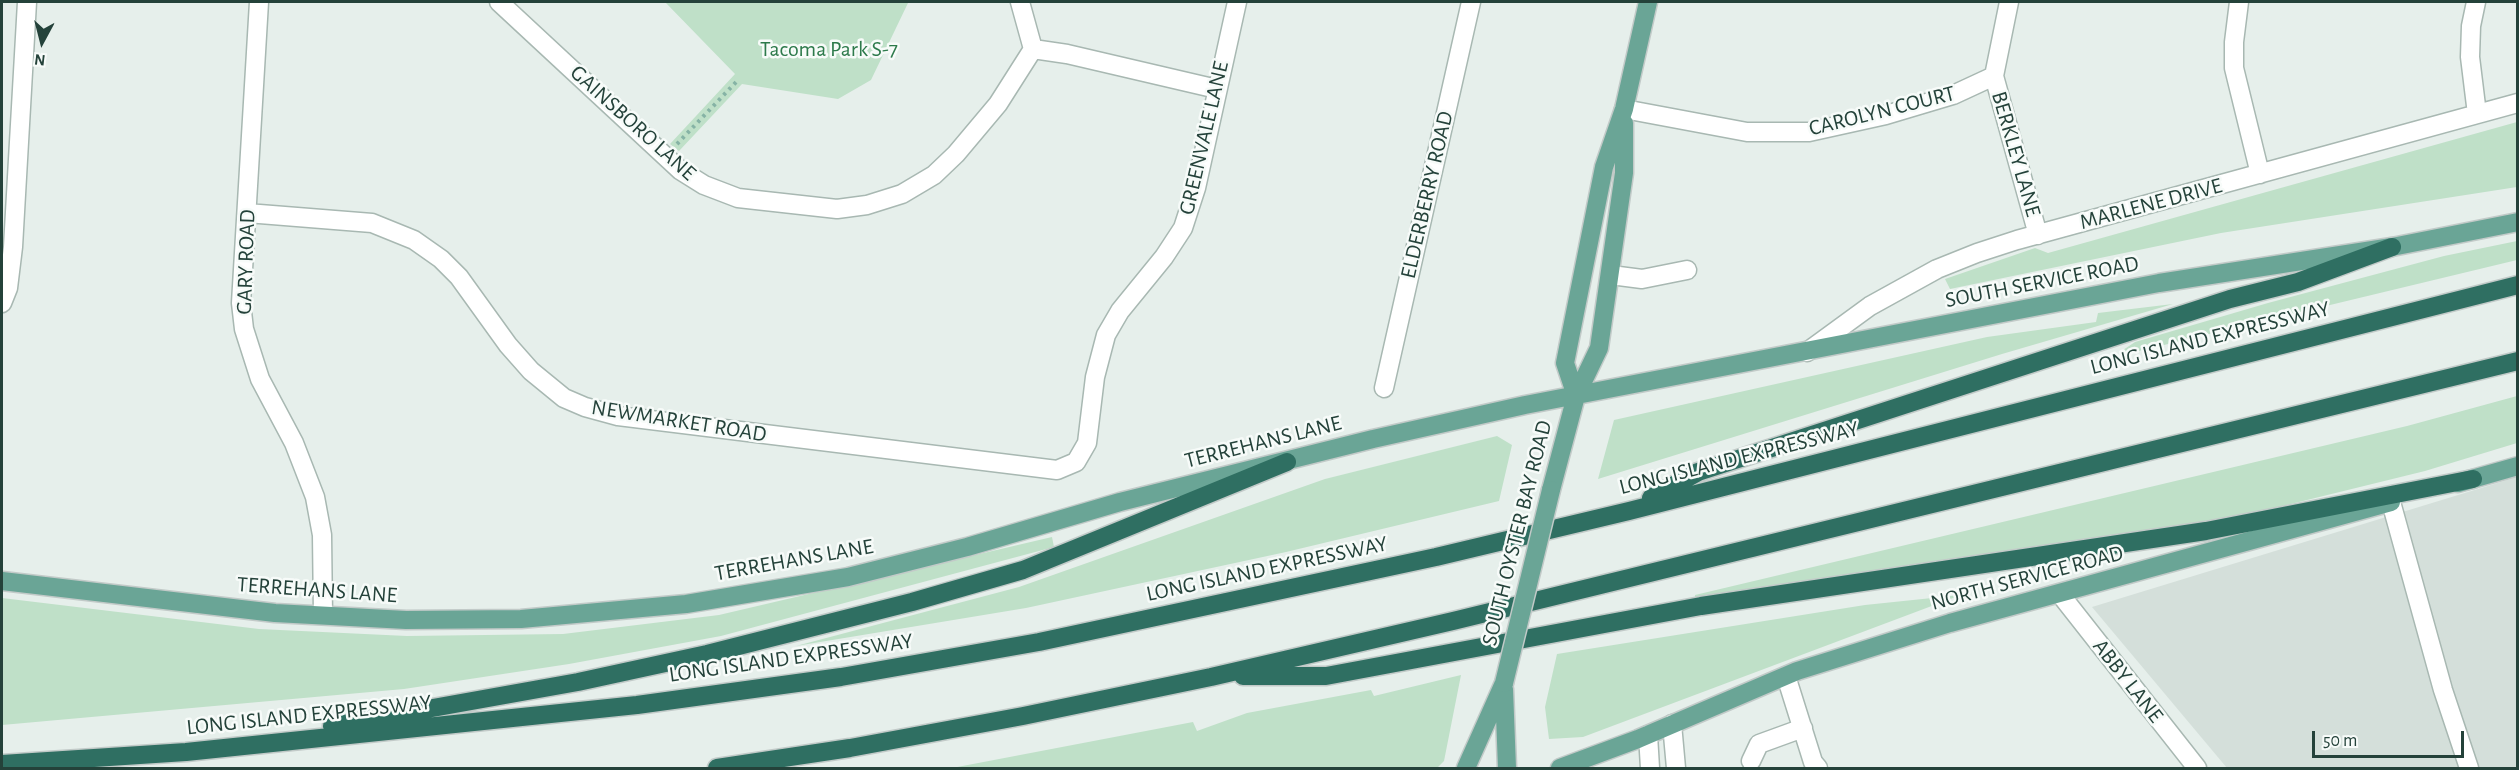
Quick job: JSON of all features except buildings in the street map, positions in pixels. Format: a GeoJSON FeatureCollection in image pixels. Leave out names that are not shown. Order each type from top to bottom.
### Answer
{"type":"FeatureCollection","features":[{"type":"Feature","properties":{"kind":"highway"},"geometry":{"type":"LineString","coordinates":[[1629,511],[1698,472],[2230,298],[2298,282],[2392,247]]}},
{"type":"Feature","properties":{"kind":"highway","name":"LONG ISLAND EXPRESSWAY"},"geometry":{"type":"LineString","coordinates":[[2,764],[186,752],[637,705],[852,675],[1039,642],[1436,557],[1629,511],[2517,285]]}},
{"type":"Feature","properties":{"kind":"highway"},"geometry":{"type":"LineString","coordinates":[[717,768],[850,748],[1023,716],[1211,677],[1464,618],[2517,361]]}},
{"type":"Feature","properties":{"kind":"highway"},"geometry":{"type":"LineString","coordinates":[[186,752],[578,682],[707,654],[912,602],[1023,570],[1287,462]]}},
{"type":"Feature","properties":{"kind":"highway"},"geometry":{"type":"LineString","coordinates":[[1211,677],[1326,676],[1701,606],[2206,531],[2473,478]]}},
{"type":"Feature","properties":{"kind":"main road","name":"SOUTH OYSTER BAY ROAD"},"geometry":{"type":"LineString","coordinates":[[1576,396],[1565,363],[1604,167],[1624,109],[1648,2]]}},
{"type":"Feature","properties":{"kind":"main road","name":"SOUTH OYSTER BAY ROAD"},"geometry":{"type":"LineString","coordinates":[[1466,768],[1504,682],[1576,396],[1599,348],[1624,173],[1624,109]]}},
{"type":"Feature","properties":{"kind":"main road","name":"SOUTH SERVICE ROAD"},"geometry":{"type":"LineString","coordinates":[[1576,396],[2159,284],[2392,247],[2517,222]]}},
{"type":"Feature","properties":{"kind":"main road","name":"TERREHANS LANE"},"geometry":{"type":"LineString","coordinates":[[2,581],[275,613],[406,620],[521,619],[686,604],[848,577],[967,548],[1120,502],[1373,439],[1576,396]]}},
{"type":"Feature","properties":{"kind":"main road","name":"NORTH SERVICE ROAD"},"geometry":{"type":"LineString","coordinates":[[1565,768],[1786,676],[1950,623],[2517,466]]}},
{"type":"Feature","properties":{"kind":"main road","name":"SOUTH OYSTER BAY ROAD"},"geometry":{"type":"LineString","coordinates":[[1504,682],[1507,768]]}},
{"type":"Feature","properties":{"kind":"street"},"geometry":{"type":"LineString","coordinates":[[2,303],[8,288],[13,247],[27,2]]}},
{"type":"Feature","properties":{"kind":"street","name":"GARY ROAD"},"geometry":{"type":"LineString","coordinates":[[259,2],[241,303],[244,329],[260,379],[294,443],[315,497],[322,535],[323,615]]}},
{"type":"Feature","properties":{"kind":"street","name":"GAINSBORO LANE"},"geometry":{"type":"LineString","coordinates":[[499,2],[680,170],[704,185],[738,198],[837,209],[867,205],[902,194],[942,168],[998,104],[1033,49]]}},
{"type":"Feature","properties":{"kind":"street"},"geometry":{"type":"LineString","coordinates":[[1020,2],[1033,49],[1067,54],[1217,89]]}},
{"type":"Feature","properties":{"kind":"street","name":"GREENVALE LANE"},"geometry":{"type":"LineString","coordinates":[[1076,462],[1087,443],[1095,378],[1106,335],[1120,311],[1164,257],[1183,228],[1196,188],[1237,2]]}},
{"type":"Feature","properties":{"kind":"street","name":"ELDERBERRY ROAD"},"geometry":{"type":"LineString","coordinates":[[1384,388],[1471,2]]}},
{"type":"Feature","properties":{"kind":"street","name":"BERKLEY LANE"},"geometry":{"type":"LineString","coordinates":[[2009,2],[1994,76],[2038,235]]}},
{"type":"Feature","properties":{"kind":"street"},"geometry":{"type":"LineString","coordinates":[[2239,2],[2234,42],[2234,68],[2260,174]]}},
{"type":"Feature","properties":{"kind":"street"},"geometry":{"type":"LineString","coordinates":[[2476,2],[2470,26],[2470,57],[2477,114]]}},
{"type":"Feature","properties":{"kind":"street","name":"CAROLYN COURT"},"geometry":{"type":"LineString","coordinates":[[1624,109],[1747,132],[1809,132],[1886,115],[1953,95],[1994,76]]}},
{"type":"Feature","properties":{"kind":"street","name":"MARLENE DRIVE"},"geometry":{"type":"LineString","coordinates":[[1806,353],[1870,306],[1937,269],[1977,253],[2517,103]]}},
{"type":"Feature","properties":{"kind":"street","name":"NEWMARKET ROAD"},"geometry":{"type":"LineString","coordinates":[[247,213],[372,223],[414,240],[441,259],[459,277],[508,345],[531,371],[564,398],[585,407],[618,416],[1057,470],[1076,462]]}},
{"type":"Feature","properties":{"kind":"street"},"geometry":{"type":"LineString","coordinates":[[1611,275],[1642,279],[1687,270]]}},
{"type":"Feature","properties":{"kind":"street"},"geometry":{"type":"LineString","coordinates":[[2391,502],[2443,690],[2469,768]]}},
{"type":"Feature","properties":{"kind":"street","name":"ABBY LANE"},"geometry":{"type":"LineString","coordinates":[[2060,594],[2197,768]]}},
{"type":"Feature","properties":{"kind":"street"},"geometry":{"type":"LineString","coordinates":[[1786,676],[1813,762],[1818,768]]}},
{"type":"Feature","properties":{"kind":"street"},"geometry":{"type":"LineString","coordinates":[[1672,724],[1676,768]]}},
{"type":"Feature","properties":{"kind":"street"},"geometry":{"type":"LineString","coordinates":[[1751,761],[1759,744],[1803,728]]}},
{"type":"Feature","properties":{"kind":"street"},"geometry":{"type":"LineString","coordinates":[[1648,735],[1650,768]]}},
{"type":"Feature","properties":{"kind":"path"},"geometry":{"type":"LineString","coordinates":[[665,156],[739,79]]}},
{"type":"Feature","properties":{"kind":"shaded area"},"geometry":{"type":"Polygon","coordinates":[[[2517,477],[2517,768],[2227,768],[2092,607],[2517,477]]]}},
{"type":"Feature","properties":{"kind":"green space","name":"Tacoma Park S-7"},"geometry":{"type":"Polygon","coordinates":[[[665,2],[908,3],[871,80],[838,99],[742,84],[679,151],[670,144],[735,74],[665,2]]]}},
{"type":"Feature","properties":{"kind":"green space"},"geometry":{"type":"Polygon","coordinates":[[[2517,122],[2517,187],[2221,233],[1950,289],[1945,279],[2035,248],[2048,253],[2517,122]]]}},
{"type":"Feature","properties":{"kind":"green space"},"geometry":{"type":"Polygon","coordinates":[[[2517,241],[2517,260],[2139,351],[2120,352],[2135,342],[2268,303],[2444,256],[2517,241]]]}},
{"type":"Feature","properties":{"kind":"green space"},"geometry":{"type":"Polygon","coordinates":[[[2173,304],[2002,354],[1598,479],[1614,420],[1987,337],[2096,322],[2098,313],[2173,304]]]}},
{"type":"Feature","properties":{"kind":"green space"},"geometry":{"type":"Polygon","coordinates":[[[2517,396],[2517,443],[2425,471],[2242,516],[1695,601],[1695,595],[2407,426],[2517,396]]]}},
{"type":"Feature","properties":{"kind":"green space"},"geometry":{"type":"Polygon","coordinates":[[[1497,436],[1512,445],[1499,501],[1286,552],[1026,608],[796,646],[1019,587],[1325,479],[1497,436]]]}},
{"type":"Feature","properties":{"kind":"green space"},"geometry":{"type":"Polygon","coordinates":[[[1052,537],[1054,547],[721,636],[569,664],[404,689],[2,725],[2,598],[259,629],[407,636],[563,634],[719,615],[1052,537]]]}},
{"type":"Feature","properties":{"kind":"green space"},"geometry":{"type":"Polygon","coordinates":[[[1961,595],[1583,737],[1549,739],[1545,707],[1557,654],[1865,605],[1961,595]]]}},
{"type":"Feature","properties":{"kind":"green space"},"geometry":{"type":"Polygon","coordinates":[[[1461,675],[1444,761],[1437,768],[952,768],[1193,722],[1197,731],[1247,713],[1371,690],[1374,696],[1461,675]]]}}]}
